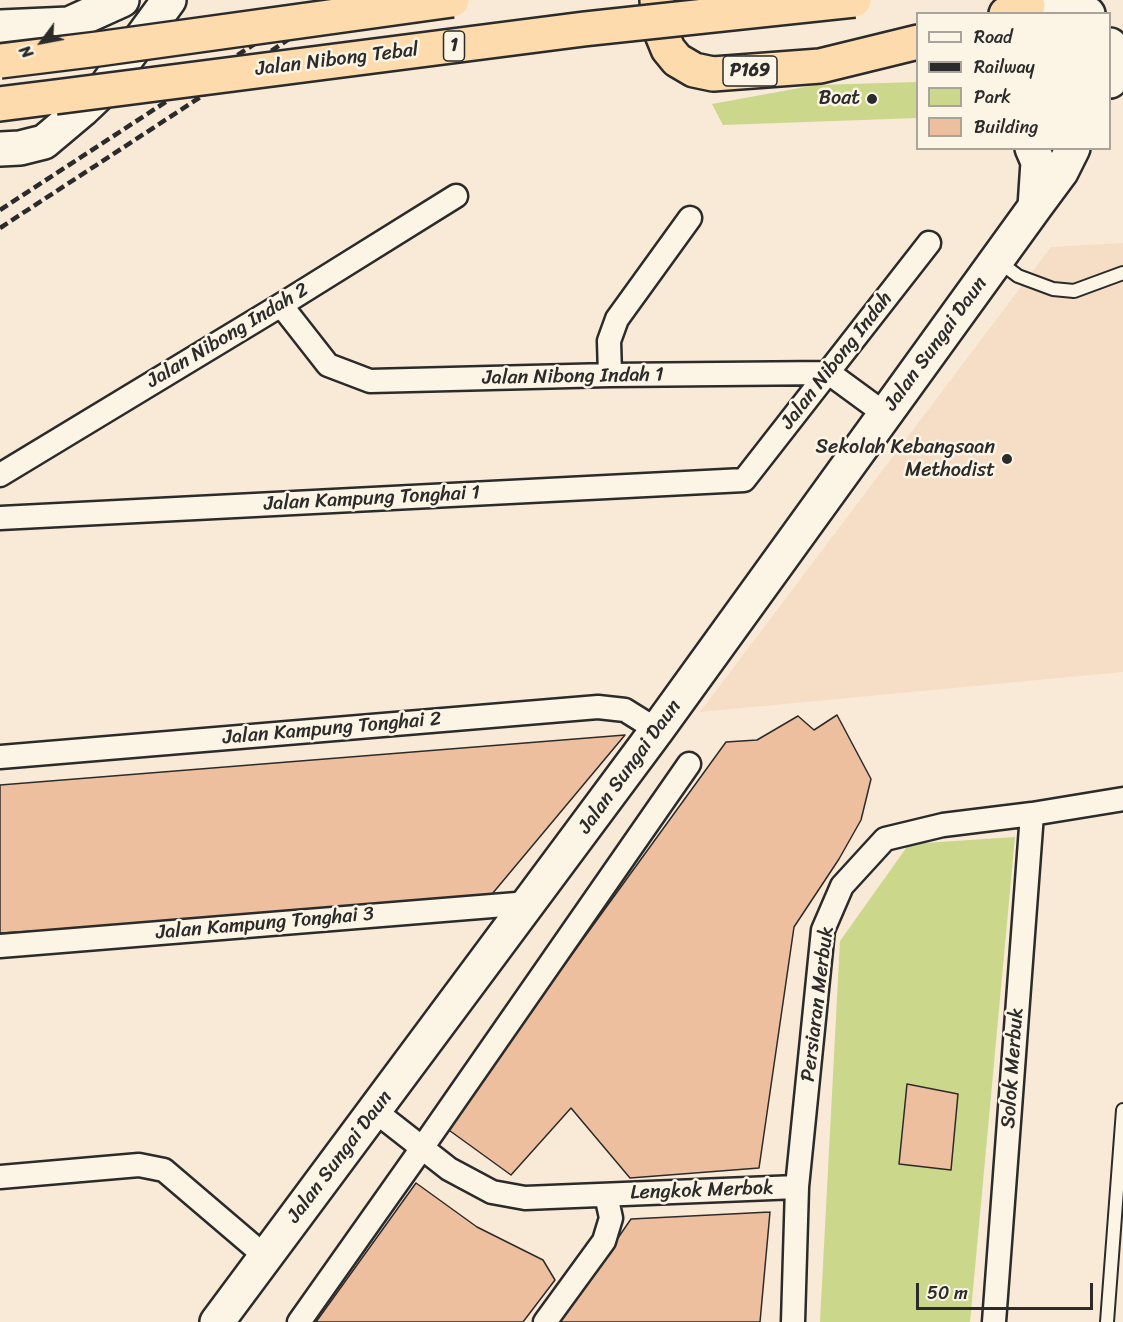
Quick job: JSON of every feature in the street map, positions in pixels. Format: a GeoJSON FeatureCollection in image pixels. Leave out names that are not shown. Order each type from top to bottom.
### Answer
{"type":"FeatureCollection","features":[{"type":"Feature","properties":{"kind":"highway"},"geometry":{"type":"LineString","coordinates":[[0,61],[98,50],[452,0]]}},
{"type":"Feature","properties":{"kind":"highway","name":"P169"},"geometry":{"type":"LineString","coordinates":[[657,0],[659,27],[668,49],[677,60],[694,70],[713,74],[820,66],[908,50]]}},
{"type":"Feature","properties":{"kind":"highway","name":"Jalan Nibong Tebal"},"geometry":{"type":"LineString","coordinates":[[0,104],[584,29],[854,0]]}},
{"type":"Feature","properties":{"kind":"street"},"geometry":{"type":"LineString","coordinates":[[0,27],[69,24],[122,0]]}},
{"type":"Feature","properties":{"kind":"street"},"geometry":{"type":"LineString","coordinates":[[0,149],[20,148],[44,142],[82,110],[104,89],[169,0]]}},
{"type":"Feature","properties":{"kind":"street"},"geometry":{"type":"LineString","coordinates":[[1028,7],[1065,2],[1084,12]]}},
{"type":"Feature","properties":{"kind":"street"},"geometry":{"type":"LineString","coordinates":[[69,24],[85,34],[97,50],[104,69],[104,89]]}},
{"type":"Feature","properties":{"kind":"street"},"geometry":{"type":"LineString","coordinates":[[1033,150],[1038,162],[1035,207]]}},
{"type":"Feature","properties":{"kind":"street","name":"Jalan Sungai Daun"},"geometry":{"type":"LineString","coordinates":[[217,1322],[657,730],[1035,207],[1073,150]]}},
{"type":"Feature","properties":{"kind":"street","name":"Jalan Nibong Indah 2"},"geometry":{"type":"LineString","coordinates":[[0,475],[456,196]]}},
{"type":"Feature","properties":{"kind":"street"},"geometry":{"type":"LineString","coordinates":[[610,375],[609,341],[617,318],[690,218]]}},
{"type":"Feature","properties":{"kind":"street","name":"Jalan Nibong Indah"},"geometry":{"type":"LineString","coordinates":[[744,480],[928,243]]}},
{"type":"Feature","properties":{"kind":"street","name":"Jalan Nibong Indah 1"},"geometry":{"type":"LineString","coordinates":[[281,305],[328,365],[370,381],[610,375],[829,373]]}},
{"type":"Feature","properties":{"kind":"street"},"geometry":{"type":"LineString","coordinates":[[829,373],[885,414]]}},
{"type":"Feature","properties":{"kind":"street","name":"Jalan Kampung Tonghai 1"},"geometry":{"type":"LineString","coordinates":[[0,518],[744,480]]}},
{"type":"Feature","properties":{"kind":"street","name":"Jalan Kampung Tonghai 2"},"geometry":{"type":"LineString","coordinates":[[0,757],[598,707],[625,710],[657,730]]}},
{"type":"Feature","properties":{"kind":"street"},"geometry":{"type":"LineString","coordinates":[[299,1322],[689,764]]}},
{"type":"Feature","properties":{"kind":"street","name":"Persiaran Merbuk"},"geometry":{"type":"LineString","coordinates":[[793,1322],[797,1187],[823,930],[842,886],[885,839],[943,825],[1123,800]]}},
{"type":"Feature","properties":{"kind":"street","name":"Solok Merbuk"},"geometry":{"type":"LineString","coordinates":[[994,1322],[1032,814]]}},
{"type":"Feature","properties":{"kind":"street","name":"Jalan Kampung Tonghai 3"},"geometry":{"type":"LineString","coordinates":[[0,946],[529,903]]}},
{"type":"Feature","properties":{"kind":"street","name":"Lengkok Merbok"},"geometry":{"type":"LineString","coordinates":[[375,1111],[448,1169],[492,1192],[525,1198],[797,1187]]}},
{"type":"Feature","properties":{"kind":"street"},"geometry":{"type":"LineString","coordinates":[[0,1177],[139,1166],[164,1170],[266,1257]]}},
{"type":"Feature","properties":{"kind":"street","name":"Lengkok Merbok"},"geometry":{"type":"LineString","coordinates":[[545,1322],[604,1241],[610,1218],[606,1195]]}},
{"type":"Feature","properties":{"kind":"lane"},"geometry":{"type":"LineString","coordinates":[[997,260],[1018,276],[1053,289],[1074,291],[1123,273]]}},
{"type":"Feature","properties":{"kind":"lane"},"geometry":{"type":"LineString","coordinates":[[1107,1322],[1123,1119]]}},
{"type":"Feature","properties":{"kind":"shaded area","name":"Sekolah Kebangsaan Methodist"},"geometry":{"type":"Polygon","coordinates":[[[1123,243],[1123,672],[700,712],[1051,247],[1123,243]]]}},
{"type":"Feature","properties":{"kind":"green space"},"geometry":{"type":"Polygon","coordinates":[[[916,82],[916,118],[723,125],[712,104],[816,85],[916,82]]]}},
{"type":"Feature","properties":{"kind":"green space"},"geometry":{"type":"Polygon","coordinates":[[[1015,837],[970,1322],[820,1322],[840,941],[909,844],[1015,837]]]}},
{"type":"Feature","properties":{"kind":"building"},"geometry":{"type":"Polygon","coordinates":[[[837,715],[871,779],[861,820],[839,859],[794,927],[759,1168],[630,1178],[571,1108],[511,1175],[446,1128],[726,742],[757,740],[798,716],[814,730],[837,715]]]}},
{"type":"Feature","properties":{"kind":"building"},"geometry":{"type":"Polygon","coordinates":[[[625,735],[482,906],[0,933],[0,785],[625,735]]]}},
{"type":"Feature","properties":{"kind":"building"},"geometry":{"type":"Polygon","coordinates":[[[907,1084],[958,1094],[951,1170],[899,1164],[907,1084]]]}},
{"type":"Feature","properties":{"kind":"building"},"geometry":{"type":"Polygon","coordinates":[[[416,1183],[477,1227],[543,1260],[555,1280],[523,1322],[316,1322],[416,1183]]]}},
{"type":"Feature","properties":{"kind":"building"},"geometry":{"type":"Polygon","coordinates":[[[770,1212],[760,1322],[560,1322],[631,1219],[770,1212]]]}},
{"type":"Feature","properties":{"kind":"railway"},"geometry":{"type":"LineString","coordinates":[[0,210],[322,0]]}},
{"type":"Feature","properties":{"kind":"railway"},"geometry":{"type":"LineString","coordinates":[[0,228],[349,0]]}},
{"type":"Feature","properties":{"kind":"place","name":"Boat"},"geometry":{"type":"Point","coordinates":[872,99]}},
{"type":"Feature","properties":{"kind":"place","name":"Sekolah Kebangsaan Methodist"},"geometry":{"type":"Point","coordinates":[1007,459]}}]}
